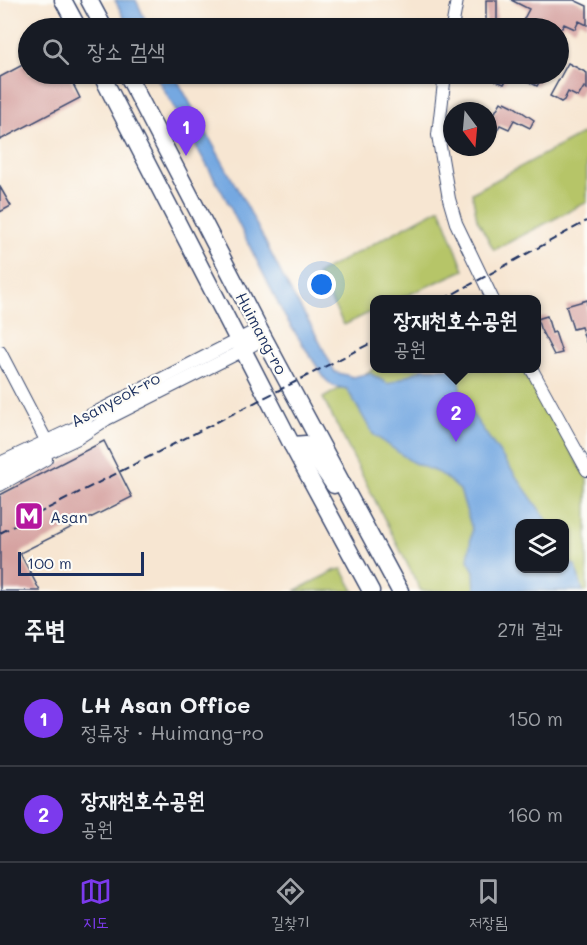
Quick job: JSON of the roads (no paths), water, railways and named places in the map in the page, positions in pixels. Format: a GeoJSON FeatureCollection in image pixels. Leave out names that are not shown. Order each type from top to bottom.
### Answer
{"type":"FeatureCollection","features":[{"type":"Feature","properties":{"kind":"main road"},"geometry":{"type":"LineString","coordinates":[[63,0],[73,18]]}},
{"type":"Feature","properties":{"kind":"main road"},"geometry":{"type":"LineString","coordinates":[[89,0],[99,18]]}},
{"type":"Feature","properties":{"kind":"main road","name":"Huimang-ro"},"geometry":{"type":"LineString","coordinates":[[106,84],[292,445],[370,591]]}},
{"type":"Feature","properties":{"kind":"main road","name":"Huimang-ro"},"geometry":{"type":"LineString","coordinates":[[132,84],[261,334],[400,591]]}},
{"type":"Feature","properties":{"kind":"main road"},"geometry":{"type":"LineString","coordinates":[[292,445],[306,444],[330,480],[354,505]]}},
{"type":"Feature","properties":{"kind":"street"},"geometry":{"type":"LineString","coordinates":[[454,18],[457,0]]}},
{"type":"Feature","properties":{"kind":"street"},"geometry":{"type":"LineString","coordinates":[[444,84],[438,135],[449,199],[456,223],[491,295]]}},
{"type":"Feature","properties":{"kind":"street"},"geometry":{"type":"LineString","coordinates":[[242,346],[261,334]]}},
{"type":"Feature","properties":{"kind":"street","name":"Asanyeok-ro"},"geometry":{"type":"LineString","coordinates":[[0,464],[81,425],[89,416],[242,346]]}},
{"type":"Feature","properties":{"kind":"street","name":"Asanyeok-ro"},"geometry":{"type":"LineString","coordinates":[[0,475],[47,442],[78,438],[107,419],[242,346]]}},
{"type":"Feature","properties":{"kind":"street"},"geometry":{"type":"LineString","coordinates":[[0,352],[47,442],[0,454]]}},
{"type":"Feature","properties":{"kind":"street"},"geometry":{"type":"LineString","coordinates":[[533,373],[587,470]]}},
{"type":"Feature","properties":{"kind":"street"},"geometry":{"type":"LineString","coordinates":[[0,485],[28,471],[78,438]]}},
{"type":"Feature","properties":{"kind":"water"},"geometry":{"type":"Polygon","coordinates":[[[115,0],[136,0],[144,18],[124,18],[115,0]]]}},
{"type":"Feature","properties":{"kind":"water"},"geometry":{"type":"Polygon","coordinates":[[[161,84],[180,84],[335,372],[353,377],[370,373],[388,384],[414,373],[460,374],[463,401],[546,519],[515,519],[515,573],[569,573],[569,563],[575,565],[583,591],[475,591],[474,571],[468,560],[472,529],[460,490],[441,474],[412,462],[373,434],[347,389],[333,386],[325,379],[285,317],[226,199],[161,84]]]}},
{"type":"Feature","properties":{"kind":"railway"},"geometry":{"type":"LineString","coordinates":[[451,295],[587,221]]}},
{"type":"Feature","properties":{"kind":"railway"},"geometry":{"type":"LineString","coordinates":[[0,533],[370,344]]}},
{"type":"Feature","properties":{"kind":"place","name":"LH Asan Office"},"geometry":{"type":"Point","coordinates":[186,156]}},
{"type":"Feature","properties":{"kind":"place","name":"장재천호수공원"},"geometry":{"type":"Point","coordinates":[456,442]}},
{"type":"Feature","properties":{"kind":"place","name":"Asan"},"geometry":{"type":"Point","coordinates":[29,516]}}]}
